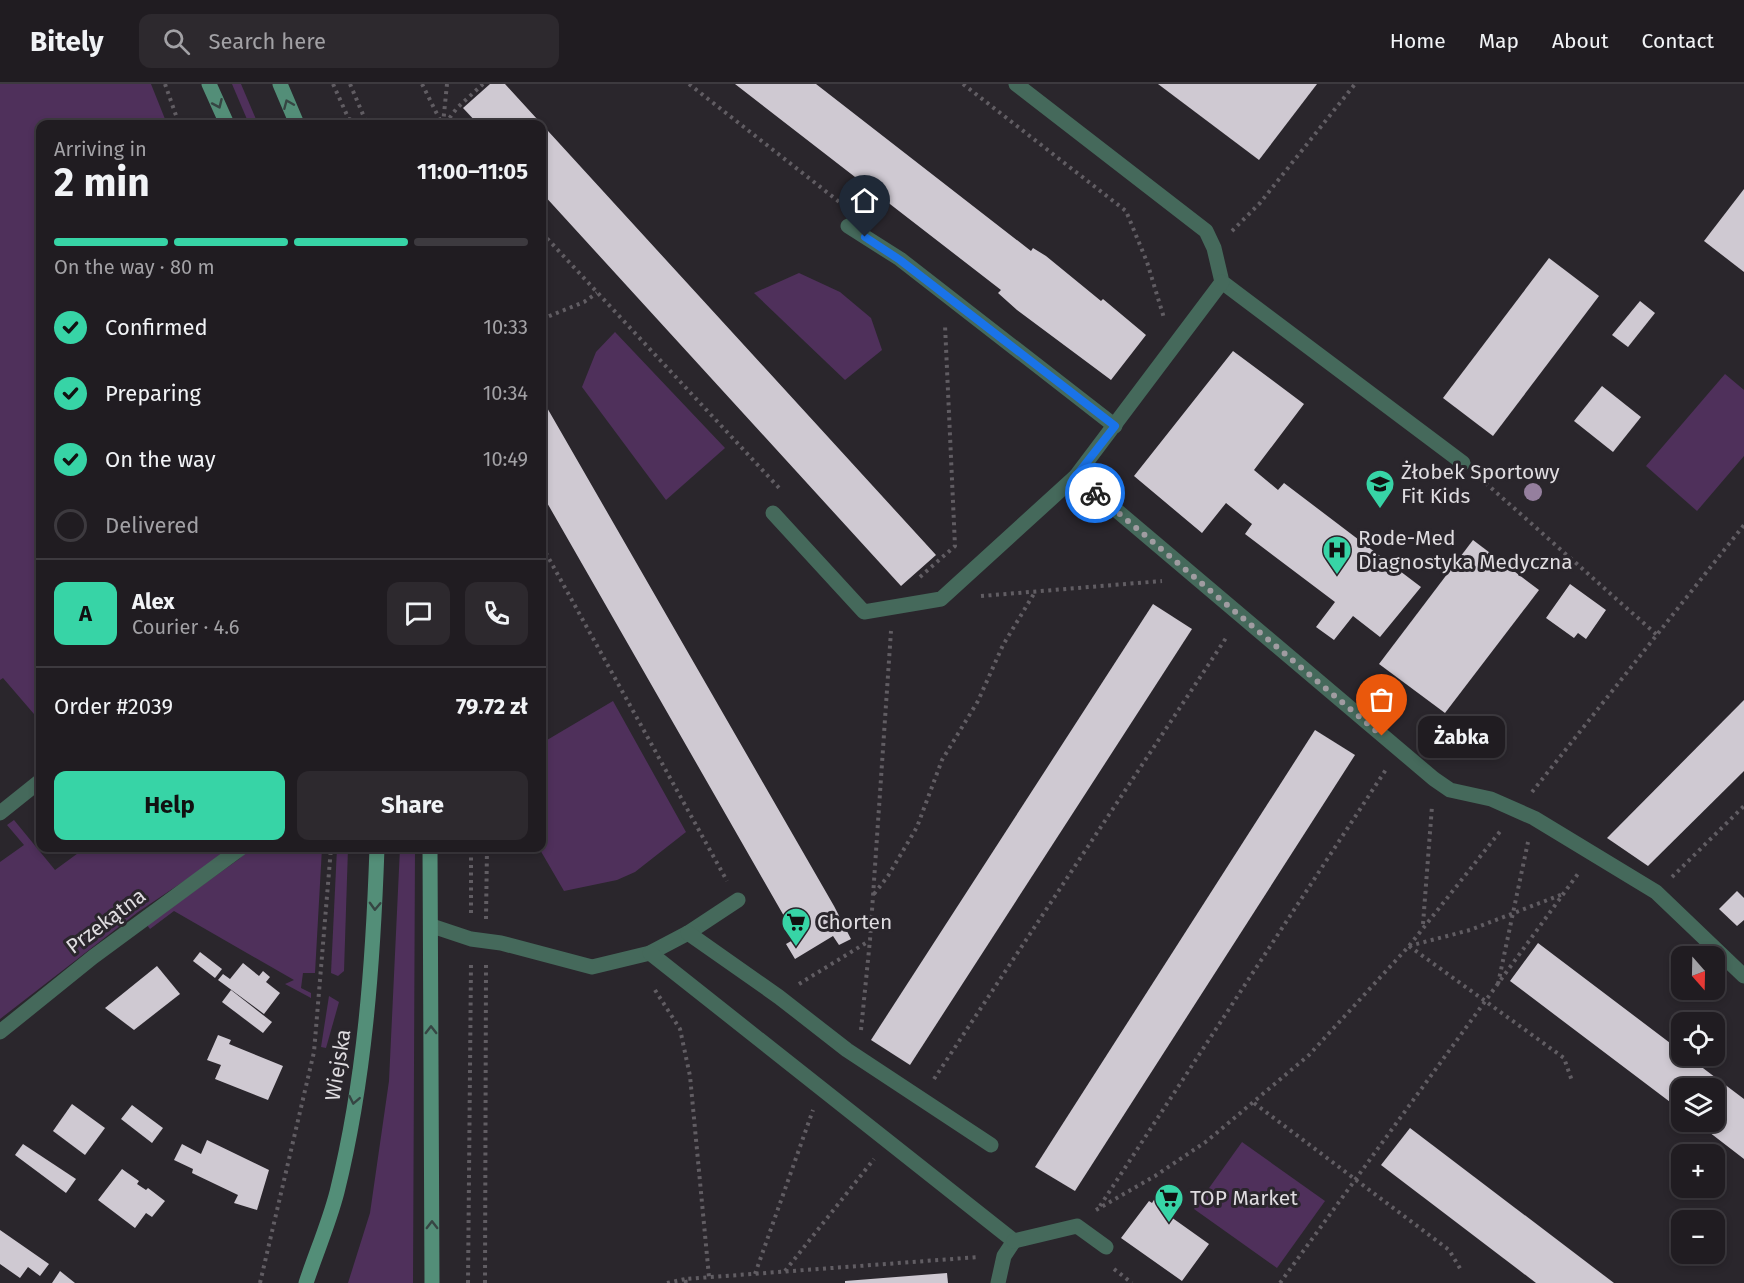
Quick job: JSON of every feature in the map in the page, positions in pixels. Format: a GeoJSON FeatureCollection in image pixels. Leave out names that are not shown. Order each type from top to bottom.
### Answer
{"type":"FeatureCollection","features":[{"type":"Feature","properties":{"kind":"main road"},"geometry":{"type":"LineString","coordinates":[[209,84],[225,120]]}},
{"type":"Feature","properties":{"kind":"main road"},"geometry":{"type":"LineString","coordinates":[[280,84],[295,120]]}},
{"type":"Feature","properties":{"kind":"main road","name":"Wiejska"},"geometry":{"type":"LineString","coordinates":[[306,1283],[337,1193],[363,1053],[374,921],[377,852]]}},
{"type":"Feature","properties":{"kind":"main road"},"geometry":{"type":"LineString","coordinates":[[430,852],[432,1283]]}},
{"type":"Feature","properties":{"kind":"street"},"geometry":{"type":"LineString","coordinates":[[1016,84],[1206,231],[1214,248],[1222,282],[1462,463]]}},
{"type":"Feature","properties":{"kind":"street"},"geometry":{"type":"LineString","coordinates":[[848,226],[900,260],[1115,426]]}},
{"type":"Feature","properties":{"kind":"street"},"geometry":{"type":"LineString","coordinates":[[773,513],[864,612],[941,600],[1076,476],[1222,282]]}},
{"type":"Feature","properties":{"kind":"street"},"geometry":{"type":"LineString","coordinates":[[1076,476],[1434,779],[1450,790],[1491,799],[1534,818],[1656,892],[1744,976]]}},
{"type":"Feature","properties":{"kind":"street"},"geometry":{"type":"LineString","coordinates":[[0,813],[36,784]]}},
{"type":"Feature","properties":{"kind":"street","name":"Przekątna"},"geometry":{"type":"LineString","coordinates":[[0,1032],[93,957],[236,852]]}},
{"type":"Feature","properties":{"kind":"street"},"geometry":{"type":"LineString","coordinates":[[432,926],[478,940],[592,967],[650,953],[688,933],[738,900]]}},
{"type":"Feature","properties":{"kind":"street"},"geometry":{"type":"LineString","coordinates":[[688,933],[779,997],[847,1050],[991,1145]]}},
{"type":"Feature","properties":{"kind":"street"},"geometry":{"type":"LineString","coordinates":[[650,953],[1014,1242]]}},
{"type":"Feature","properties":{"kind":"street"},"geometry":{"type":"LineString","coordinates":[[998,1283],[1004,1256],[1014,1242],[1077,1226],[1106,1247]]}},
{"type":"Feature","properties":{"kind":"path"},"geometry":{"type":"LineString","coordinates":[[165,84],[178,120]]}},
{"type":"Feature","properties":{"kind":"path"},"geometry":{"type":"LineString","coordinates":[[333,84],[348,119],[352,120]]}},
{"type":"Feature","properties":{"kind":"path"},"geometry":{"type":"LineString","coordinates":[[350,84],[365,120]]}},
{"type":"Feature","properties":{"kind":"path"},"geometry":{"type":"LineString","coordinates":[[422,84],[441,120]]}},
{"type":"Feature","properties":{"kind":"path"},"geometry":{"type":"LineString","coordinates":[[443,120],[447,84]]}},
{"type":"Feature","properties":{"kind":"path"},"geometry":{"type":"LineString","coordinates":[[446,120],[483,84]]}},
{"type":"Feature","properties":{"kind":"path"},"geometry":{"type":"LineString","coordinates":[[689,84],[854,214],[848,226]]}},
{"type":"Feature","properties":{"kind":"path"},"geometry":{"type":"LineString","coordinates":[[963,84],[1126,211],[1153,279],[1165,320]]}},
{"type":"Feature","properties":{"kind":"path"},"geometry":{"type":"LineString","coordinates":[[1214,248],[1260,203],[1354,84]]}},
{"type":"Feature","properties":{"kind":"path"},"geometry":{"type":"LineString","coordinates":[[546,236],[787,497],[773,513]]}},
{"type":"Feature","properties":{"kind":"path"},"geometry":{"type":"LineString","coordinates":[[546,317],[584,302],[597,292]]}},
{"type":"Feature","properties":{"kind":"path"},"geometry":{"type":"LineString","coordinates":[[918,578],[955,546],[943,293]]}},
{"type":"Feature","properties":{"kind":"path"},"geometry":{"type":"LineString","coordinates":[[1462,463],[1657,634]]}},
{"type":"Feature","properties":{"kind":"path"},"geometry":{"type":"LineString","coordinates":[[1077,1226],[1099,1207],[1155,1176],[1207,1141],[1309,1055],[1409,946],[1423,925],[1518,810],[1744,525]]}},
{"type":"Feature","properties":{"kind":"path"},"geometry":{"type":"LineString","coordinates":[[546,553],[738,900]]}},
{"type":"Feature","properties":{"kind":"path"},"geometry":{"type":"LineString","coordinates":[[941,600],[1196,578]]}},
{"type":"Feature","properties":{"kind":"path"},"geometry":{"type":"LineString","coordinates":[[873,894],[888,876],[917,828],[942,760],[978,701],[1003,645],[1035,592]]}},
{"type":"Feature","properties":{"kind":"path"},"geometry":{"type":"LineString","coordinates":[[847,1050],[861,1032],[870,940],[892,608]]}},
{"type":"Feature","properties":{"kind":"path"},"geometry":{"type":"LineString","coordinates":[[921,1100],[1240,617]]}},
{"type":"Feature","properties":{"kind":"path"},"geometry":{"type":"LineString","coordinates":[[1099,1207],[1399,750]]}},
{"type":"Feature","properties":{"kind":"path"},"geometry":{"type":"LineString","coordinates":[[1423,925],[1434,779]]}},
{"type":"Feature","properties":{"kind":"path"},"geometry":{"type":"LineString","coordinates":[[1656,892],[1744,806]]}},
{"type":"Feature","properties":{"kind":"path"},"geometry":{"type":"LineString","coordinates":[[1497,985],[1534,818]]}},
{"type":"Feature","properties":{"kind":"path"},"geometry":{"type":"LineString","coordinates":[[260,1283],[314,1052],[332,852]]}},
{"type":"Feature","properties":{"kind":"path"},"geometry":{"type":"LineString","coordinates":[[471,852],[478,940],[485,1283]]}},
{"type":"Feature","properties":{"kind":"path"},"geometry":{"type":"LineString","coordinates":[[468,1283],[478,940],[486,852]]}},
{"type":"Feature","properties":{"kind":"path"},"geometry":{"type":"LineString","coordinates":[[1280,1283],[1592,853]]}},
{"type":"Feature","properties":{"kind":"path"},"geometry":{"type":"LineString","coordinates":[[1409,946],[1470,930],[1564,894]]}},
{"type":"Feature","properties":{"kind":"path"},"geometry":{"type":"LineString","coordinates":[[779,997],[870,940]]}},
{"type":"Feature","properties":{"kind":"path"},"geometry":{"type":"LineString","coordinates":[[1409,946],[1564,1058],[1572,1081]]}},
{"type":"Feature","properties":{"kind":"path"},"geometry":{"type":"LineString","coordinates":[[627,958],[658,993],[680,1029],[690,1076],[709,1277]]}},
{"type":"Feature","properties":{"kind":"path"},"geometry":{"type":"LineString","coordinates":[[755,1274],[821,1089]]}},
{"type":"Feature","properties":{"kind":"path"},"geometry":{"type":"LineString","coordinates":[[1254,1103],[1449,1250],[1461,1270]]}},
{"type":"Feature","properties":{"kind":"path"},"geometry":{"type":"LineString","coordinates":[[784,1271],[887,1142]]}},
{"type":"Feature","properties":{"kind":"path"},"geometry":{"type":"LineString","coordinates":[[667,1283],[709,1277],[1004,1256]]}},
{"type":"Feature","properties":{"kind":"shaded area"},"geometry":{"type":"Polygon","coordinates":[[[0,84],[151,84],[165,120],[36,120],[36,716],[3,678],[0,680],[0,84]]]}},
{"type":"Feature","properties":{"kind":"shaded area"},"geometry":{"type":"Polygon","coordinates":[[[232,84],[241,84],[256,120],[247,120],[232,84]]]}},
{"type":"Feature","properties":{"kind":"shaded area"},"geometry":{"type":"Polygon","coordinates":[[[799,273],[840,292],[871,318],[882,350],[845,380],[754,293],[799,273]]]}},
{"type":"Feature","properties":{"kind":"shaded area"},"geometry":{"type":"Polygon","coordinates":[[[615,332],[725,448],[666,500],[582,387],[596,352],[615,332]]]}},
{"type":"Feature","properties":{"kind":"shaded area"},"geometry":{"type":"Polygon","coordinates":[[[1725,374],[1744,390],[1744,456],[1697,511],[1646,466],[1725,374]]]}},
{"type":"Feature","properties":{"kind":"shaded area"},"geometry":{"type":"Polygon","coordinates":[[[613,701],[686,832],[635,872],[617,880],[564,891],[541,852],[546,852],[546,741],[613,701]]]}},
{"type":"Feature","properties":{"kind":"shaded area"},"geometry":{"type":"Polygon","coordinates":[[[14,820],[36,847],[36,852],[40,852],[55,870],[80,852],[223,852],[211,863],[138,912],[0,1019],[0,862],[24,845],[7,825],[14,820]]]}},
{"type":"Feature","properties":{"kind":"shaded area"},"geometry":{"type":"Polygon","coordinates":[[[245,852],[322,852],[315,973],[303,973],[301,988],[311,993],[311,998],[285,984],[294,980],[174,911],[150,929],[147,925],[239,859],[245,852]]]}},
{"type":"Feature","properties":{"kind":"shaded area"},"geometry":{"type":"Polygon","coordinates":[[[337,852],[348,852],[344,971],[338,976],[331,973],[337,852]]]}},
{"type":"Feature","properties":{"kind":"shaded area"},"geometry":{"type":"Polygon","coordinates":[[[400,852],[415,852],[413,1283],[348,1283],[370,1213],[389,1081],[400,852]]]}},
{"type":"Feature","properties":{"kind":"shaded area"},"geometry":{"type":"Polygon","coordinates":[[[329,996],[339,1002],[326,1048],[321,1047],[329,996]]]}},
{"type":"Feature","properties":{"kind":"shaded area"},"geometry":{"type":"Polygon","coordinates":[[[1242,1142],[1325,1201],[1277,1268],[1194,1209],[1242,1142]]]}},
{"type":"Feature","properties":{"kind":"building"},"geometry":{"type":"Polygon","coordinates":[[[490,84],[505,84],[538,120],[474,120],[463,108],[490,84]]]}},
{"type":"Feature","properties":{"kind":"building"},"geometry":{"type":"Polygon","coordinates":[[[735,84],[816,84],[1031,251],[1033,248],[1046,256],[1146,335],[1111,380],[1017,310],[998,293],[1001,290],[735,84]]]}},
{"type":"Feature","properties":{"kind":"building"},"geometry":{"type":"Polygon","coordinates":[[[1158,84],[1317,84],[1259,160],[1158,84]]]}},
{"type":"Feature","properties":{"kind":"building"},"geometry":{"type":"Polygon","coordinates":[[[546,128],[936,555],[901,586],[546,197],[546,128]]]}},
{"type":"Feature","properties":{"kind":"building"},"geometry":{"type":"Polygon","coordinates":[[[1744,189],[1744,272],[1704,241],[1744,189]]]}},
{"type":"Feature","properties":{"kind":"building"},"geometry":{"type":"Polygon","coordinates":[[[1549,258],[1599,296],[1493,436],[1443,398],[1549,258]]]}},
{"type":"Feature","properties":{"kind":"building"},"geometry":{"type":"Polygon","coordinates":[[[1640,301],[1655,313],[1628,347],[1612,335],[1640,301]]]}},
{"type":"Feature","properties":{"kind":"building"},"geometry":{"type":"Polygon","coordinates":[[[1233,351],[1304,404],[1254,470],[1278,490],[1284,483],[1421,587],[1380,637],[1353,616],[1334,640],[1316,627],[1335,602],[1245,534],[1252,524],[1226,503],[1202,533],[1134,476],[1233,351]]]}},
{"type":"Feature","properties":{"kind":"building"},"geometry":{"type":"Polygon","coordinates":[[[1602,386],[1641,417],[1613,452],[1574,421],[1602,386]]]}},
{"type":"Feature","properties":{"kind":"building"},"geometry":{"type":"Polygon","coordinates":[[[546,406],[851,939],[839,945],[833,936],[795,959],[786,944],[795,936],[546,501],[546,406]]]}},
{"type":"Feature","properties":{"kind":"building"},"geometry":{"type":"Polygon","coordinates":[[[1473,540],[1539,590],[1445,713],[1379,664],[1473,540]]]}},
{"type":"Feature","properties":{"kind":"building"},"geometry":{"type":"Polygon","coordinates":[[[1570,584],[1606,610],[1586,639],[1578,633],[1574,638],[1546,618],[1570,584]]]}},
{"type":"Feature","properties":{"kind":"building"},"geometry":{"type":"Polygon","coordinates":[[[1153,604],[1192,629],[910,1065],[871,1040],[1153,604]]]}},
{"type":"Feature","properties":{"kind":"building"},"geometry":{"type":"Polygon","coordinates":[[[1744,700],[1744,771],[1648,866],[1607,838],[1744,700]]]}},
{"type":"Feature","properties":{"kind":"building"},"geometry":{"type":"Polygon","coordinates":[[[1315,730],[1355,755],[1075,1191],[1035,1167],[1315,730]]]}},
{"type":"Feature","properties":{"kind":"building"},"geometry":{"type":"Polygon","coordinates":[[[1737,891],[1744,898],[1744,920],[1737,926],[1719,909],[1737,891]]]}},
{"type":"Feature","properties":{"kind":"building"},"geometry":{"type":"Polygon","coordinates":[[[1538,943],[1671,1044],[1671,1066],[1700,1066],[1716,1078],[1671,1078],[1671,1103],[1510,981],[1538,943]]]}},
{"type":"Feature","properties":{"kind":"building"},"geometry":{"type":"Polygon","coordinates":[[[200,952],[222,969],[215,978],[193,961],[200,952]]]}},
{"type":"Feature","properties":{"kind":"building"},"geometry":{"type":"Polygon","coordinates":[[[243,963],[259,976],[263,971],[270,977],[266,982],[280,993],[264,1014],[218,980],[223,974],[230,979],[243,963]]]}},
{"type":"Feature","properties":{"kind":"building"},"geometry":{"type":"Polygon","coordinates":[[[157,966],[180,994],[134,1030],[105,1008],[157,966]]]}},
{"type":"Feature","properties":{"kind":"building"},"geometry":{"type":"Polygon","coordinates":[[[231,990],[272,1022],[263,1033],[222,1002],[231,990]]]}},
{"type":"Feature","properties":{"kind":"building"},"geometry":{"type":"Polygon","coordinates":[[[218,1035],[231,1040],[229,1044],[283,1066],[268,1100],[215,1079],[221,1065],[207,1060],[218,1035]]]}},
{"type":"Feature","properties":{"kind":"building"},"geometry":{"type":"Polygon","coordinates":[[[1725,1085],[1744,1099],[1744,1159],[1709,1132],[1725,1132],[1725,1085]]]}},
{"type":"Feature","properties":{"kind":"building"},"geometry":{"type":"Polygon","coordinates":[[[72,1104],[105,1128],[85,1155],[53,1131],[72,1104]]]}},
{"type":"Feature","properties":{"kind":"building"},"geometry":{"type":"Polygon","coordinates":[[[132,1105],[163,1128],[152,1143],[121,1119],[132,1105]]]}},
{"type":"Feature","properties":{"kind":"building"},"geometry":{"type":"Polygon","coordinates":[[[1410,1128],[1614,1283],[1536,1283],[1381,1165],[1410,1128]]]}},
{"type":"Feature","properties":{"kind":"building"},"geometry":{"type":"Polygon","coordinates":[[[207,1140],[269,1170],[257,1210],[234,1203],[238,1195],[192,1173],[193,1169],[174,1160],[182,1144],[201,1154],[207,1140]]]}},
{"type":"Feature","properties":{"kind":"building"},"geometry":{"type":"Polygon","coordinates":[[[23,1144],[76,1179],[66,1193],[15,1155],[23,1144]]]}},
{"type":"Feature","properties":{"kind":"building"},"geometry":{"type":"Polygon","coordinates":[[[122,1169],[139,1181],[137,1184],[146,1190],[148,1188],[165,1201],[152,1217],[146,1213],[135,1228],[98,1200],[122,1169]]]}},
{"type":"Feature","properties":{"kind":"building"},"geometry":{"type":"Polygon","coordinates":[[[1157,1195],[1169,1205],[1164,1212],[1209,1244],[1182,1281],[1121,1238],[1149,1201],[1152,1203],[1157,1195]]]}},
{"type":"Feature","properties":{"kind":"building"},"geometry":{"type":"Polygon","coordinates":[[[0,1230],[49,1264],[40,1276],[28,1267],[20,1278],[0,1264],[0,1230]]]}},
{"type":"Feature","properties":{"kind":"building"},"geometry":{"type":"Polygon","coordinates":[[[60,1271],[75,1283],[52,1283],[60,1271]]]}},
{"type":"Feature","properties":{"kind":"building"},"geometry":{"type":"Polygon","coordinates":[[[947,1273],[948,1283],[845,1283],[845,1281],[947,1273]]]}},
{"type":"Feature","properties":{"kind":"way so far"},"geometry":{"type":"LineString","coordinates":[[1095,493],[1382,736]]}},
{"type":"Feature","properties":{"kind":"place","name":"Żłobek Sportowy Fit Kids"},"geometry":{"type":"Point","coordinates":[1380,510]}},
{"type":"Feature","properties":{"kind":"place","name":"Rode-Med Diagnostyka Medyczna"},"geometry":{"type":"Point","coordinates":[1337,576]}},
{"type":"Feature","properties":{"kind":"place","name":"Żabka"},"geometry":{"type":"Point","coordinates":[1382,736]}},
{"type":"Feature","properties":{"kind":"place","name":"Chorten"},"geometry":{"type":"Point","coordinates":[796,948]}},
{"type":"Feature","properties":{"kind":"place","name":"TOP Market"},"geometry":{"type":"Point","coordinates":[1169,1224]}},
{"type":"Feature","properties":{"kind":"route"},"geometry":{"type":"LineString","coordinates":[[865,237],[900,260],[1115,426],[1076,476],[1095,493]]}}]}
